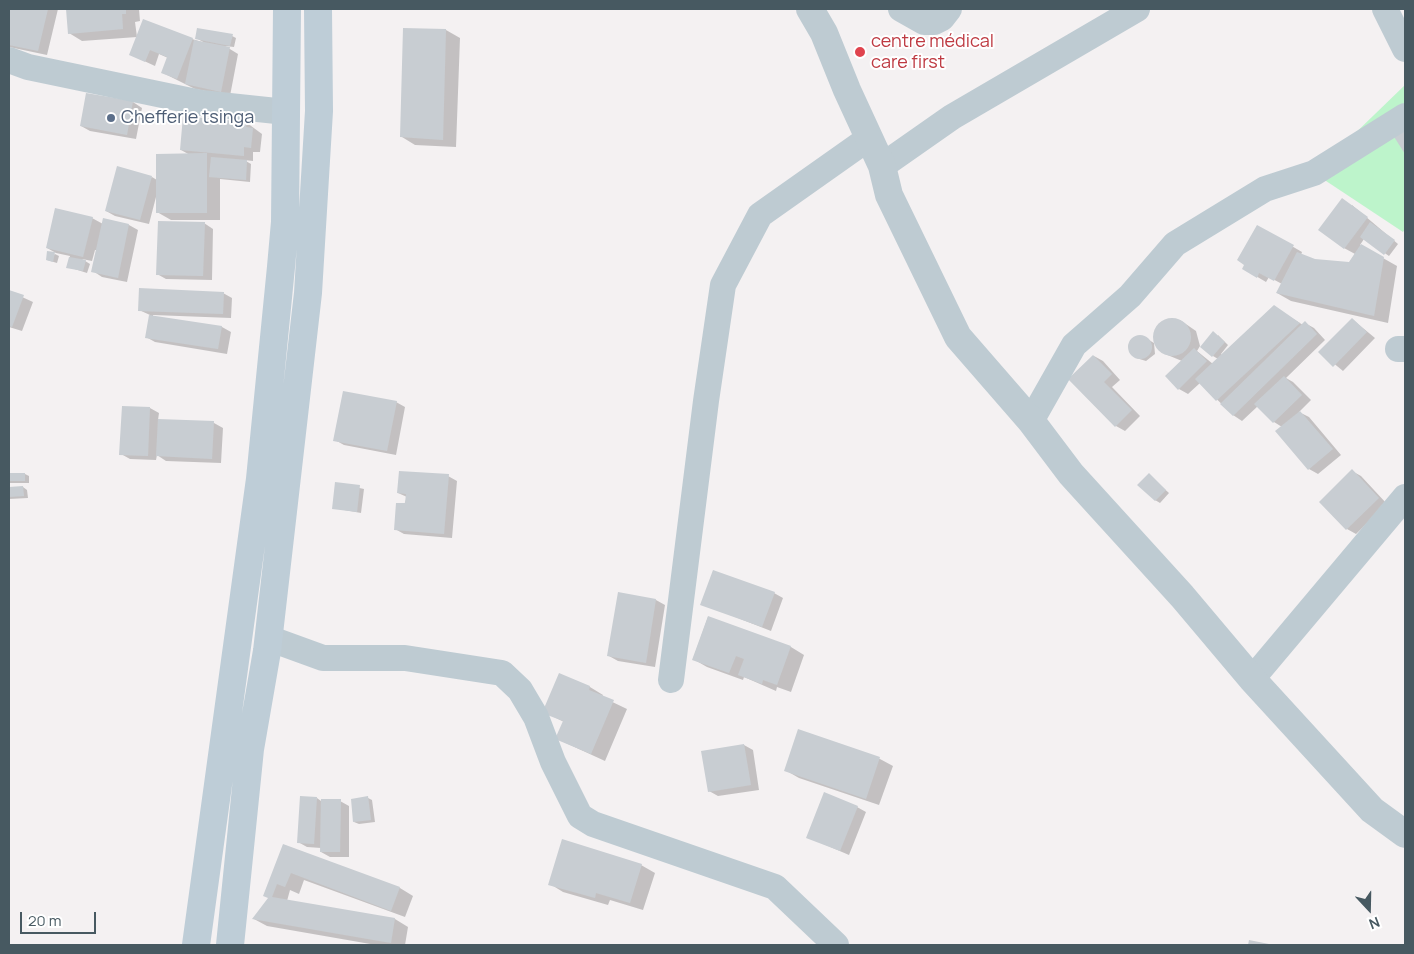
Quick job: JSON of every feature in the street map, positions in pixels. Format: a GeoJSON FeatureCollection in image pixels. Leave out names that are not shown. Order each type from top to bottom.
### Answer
{"type":"FeatureCollection","features":[{"type":"Feature","properties":{"kind":"main road"},"geometry":{"type":"LineString","coordinates":[[196,945],[260,479],[285,222],[287,9]]}},
{"type":"Feature","properties":{"kind":"main road"},"geometry":{"type":"LineString","coordinates":[[230,945],[250,749],[268,638],[308,293],[319,111],[318,9]]}},
{"type":"Feature","properties":{"kind":"street"},"geometry":{"type":"LineString","coordinates":[[810,9],[824,33],[882,166],[889,195],[958,337],[1031,421],[1071,474],[1182,596],[1252,679],[1372,810],[1405,834]]}},
{"type":"Feature","properties":{"kind":"street"},"geometry":{"type":"LineString","coordinates":[[901,9],[924,22],[942,18],[949,9]]}},
{"type":"Feature","properties":{"kind":"street"},"geometry":{"type":"LineString","coordinates":[[882,166],[952,116],[1137,9]]}},
{"type":"Feature","properties":{"kind":"street"},"geometry":{"type":"LineString","coordinates":[[1385,9],[1405,49]]}},
{"type":"Feature","properties":{"kind":"street"},"geometry":{"type":"LineString","coordinates":[[9,60],[28,66],[201,103],[286,112]]}},
{"type":"Feature","properties":{"kind":"street"},"geometry":{"type":"LineString","coordinates":[[1031,421],[1074,345],[1130,296],[1175,244],[1265,189],[1314,173],[1405,116]]}},
{"type":"Feature","properties":{"kind":"street"},"geometry":{"type":"LineString","coordinates":[[672,680],[706,401],[723,285],[760,215],[869,138]]}},
{"type":"Feature","properties":{"kind":"street"},"geometry":{"type":"LineString","coordinates":[[1252,679],[1405,497]]}},
{"type":"Feature","properties":{"kind":"street"},"geometry":{"type":"LineString","coordinates":[[268,638],[323,658],[405,658],[502,673],[520,690],[536,717],[557,770],[580,816],[593,824],[775,886],[836,945]]}},
{"type":"Feature","properties":{"kind":"green space"},"geometry":{"type":"Polygon","coordinates":[[[1405,85],[1405,229],[1403,232],[1314,173],[1405,85]]]}},
{"type":"Feature","properties":{"kind":"building"},"geometry":{"type":"Polygon","coordinates":[[[9,9],[48,9],[38,51],[9,45],[9,9]]]}},
{"type":"Feature","properties":{"kind":"building"},"geometry":{"type":"Polygon","coordinates":[[[66,9],[126,9],[126,14],[122,14],[123,29],[68,34],[66,9]]]}},
{"type":"Feature","properties":{"kind":"building"},"geometry":{"type":"Polygon","coordinates":[[[143,19],[193,38],[177,79],[161,73],[167,57],[150,50],[145,62],[129,55],[143,19]]]}},
{"type":"Feature","properties":{"kind":"building"},"geometry":{"type":"Polygon","coordinates":[[[197,28],[233,34],[230,46],[195,39],[197,28]]]}},
{"type":"Feature","properties":{"kind":"building"},"geometry":{"type":"Polygon","coordinates":[[[403,28],[446,29],[443,140],[400,137],[403,28]]]}},
{"type":"Feature","properties":{"kind":"building"},"geometry":{"type":"Polygon","coordinates":[[[194,40],[230,47],[221,92],[185,84],[194,40]]]}},
{"type":"Feature","properties":{"kind":"building"},"geometry":{"type":"Polygon","coordinates":[[[86,93],[133,101],[127,135],[80,126],[86,93]]]}},
{"type":"Feature","properties":{"kind":"building"},"geometry":{"type":"Polygon","coordinates":[[[183,116],[247,122],[246,127],[253,128],[251,148],[244,147],[244,156],[180,150],[183,116]]]}},
{"type":"Feature","properties":{"kind":"building"},"geometry":{"type":"Polygon","coordinates":[[[1405,122],[1405,154],[1391,132],[1405,122]]]}},
{"type":"Feature","properties":{"kind":"building"},"geometry":{"type":"Polygon","coordinates":[[[207,153],[207,213],[156,213],[156,154],[207,153]]]}},
{"type":"Feature","properties":{"kind":"building"},"geometry":{"type":"Polygon","coordinates":[[[211,157],[247,160],[246,180],[209,177],[211,157]]]}},
{"type":"Feature","properties":{"kind":"building"},"geometry":{"type":"Polygon","coordinates":[[[117,166],[152,176],[140,220],[105,211],[117,166]]]}},
{"type":"Feature","properties":{"kind":"building"},"geometry":{"type":"Polygon","coordinates":[[[1342,198],[1368,217],[1344,249],[1318,230],[1342,198]]]}},
{"type":"Feature","properties":{"kind":"building"},"geometry":{"type":"Polygon","coordinates":[[[55,208],[93,217],[83,257],[46,248],[55,208]]]}},
{"type":"Feature","properties":{"kind":"building"},"geometry":{"type":"Polygon","coordinates":[[[103,218],[129,224],[118,278],[91,272],[103,218]]]}},
{"type":"Feature","properties":{"kind":"building"},"geometry":{"type":"Polygon","coordinates":[[[158,221],[205,222],[203,276],[156,275],[158,221]]]}},
{"type":"Feature","properties":{"kind":"building"},"geometry":{"type":"Polygon","coordinates":[[[1370,222],[1395,240],[1384,255],[1360,237],[1370,222]]]}},
{"type":"Feature","properties":{"kind":"building"},"geometry":{"type":"Polygon","coordinates":[[[1257,225],[1294,245],[1274,281],[1259,273],[1257,278],[1242,269],[1244,265],[1237,260],[1257,225]]]}},
{"type":"Feature","properties":{"kind":"building"},"geometry":{"type":"Polygon","coordinates":[[[1361,244],[1384,257],[1374,316],[1276,293],[1297,252],[1315,259],[1349,262],[1361,244]]]}},
{"type":"Feature","properties":{"kind":"building"},"geometry":{"type":"Polygon","coordinates":[[[47,251],[55,252],[53,262],[46,260],[47,251]]]}},
{"type":"Feature","properties":{"kind":"building"},"geometry":{"type":"Polygon","coordinates":[[[69,257],[86,260],[83,271],[66,268],[69,257]]]}},
{"type":"Feature","properties":{"kind":"building"},"geometry":{"type":"Polygon","coordinates":[[[139,288],[224,292],[223,314],[138,311],[139,288]]]}},
{"type":"Feature","properties":{"kind":"building"},"geometry":{"type":"Polygon","coordinates":[[[9,290],[24,295],[12,327],[9,326],[9,290]]]}},
{"type":"Feature","properties":{"kind":"building"},"geometry":{"type":"Polygon","coordinates":[[[1274,305],[1300,323],[1216,401],[1195,379],[1274,305]]]}},
{"type":"Feature","properties":{"kind":"building"},"geometry":{"type":"Polygon","coordinates":[[[149,315],[222,326],[218,349],[145,338],[149,315]]]}},
{"type":"Feature","properties":{"kind":"building"},"geometry":{"type":"Polygon","coordinates":[[[1172,318],[1186,323],[1191,337],[1186,351],[1172,356],[1158,351],[1153,337],[1158,323],[1172,318]]]}},
{"type":"Feature","properties":{"kind":"building"},"geometry":{"type":"Polygon","coordinates":[[[1352,318],[1367,332],[1333,367],[1318,352],[1352,318]]]}},
{"type":"Feature","properties":{"kind":"building"},"geometry":{"type":"Polygon","coordinates":[[[1305,321],[1317,334],[1233,416],[1220,404],[1305,321]]]}},
{"type":"Feature","properties":{"kind":"building"},"geometry":{"type":"Polygon","coordinates":[[[1213,331],[1225,342],[1212,357],[1200,347],[1213,331]]]}},
{"type":"Feature","properties":{"kind":"building"},"geometry":{"type":"Polygon","coordinates":[[[1140,335],[1145,336],[1151,342],[1151,352],[1145,358],[1140,359],[1135,358],[1129,352],[1128,347],[1129,342],[1135,336],[1140,335]]]}},
{"type":"Feature","properties":{"kind":"building"},"geometry":{"type":"Polygon","coordinates":[[[1194,348],[1207,361],[1178,390],[1165,376],[1194,348]]]}},
{"type":"Feature","properties":{"kind":"building"},"geometry":{"type":"Polygon","coordinates":[[[1093,355],[1112,374],[1104,382],[1132,410],[1115,427],[1068,379],[1093,355]]]}},
{"type":"Feature","properties":{"kind":"building"},"geometry":{"type":"Polygon","coordinates":[[[1284,376],[1302,395],[1273,423],[1254,404],[1284,376]]]}},
{"type":"Feature","properties":{"kind":"building"},"geometry":{"type":"Polygon","coordinates":[[[343,391],[397,401],[387,451],[333,441],[343,391]]]}},
{"type":"Feature","properties":{"kind":"building"},"geometry":{"type":"Polygon","coordinates":[[[122,406],[150,407],[148,456],[119,455],[122,406]]]}},
{"type":"Feature","properties":{"kind":"building"},"geometry":{"type":"Polygon","coordinates":[[[1300,411],[1333,449],[1308,470],[1275,431],[1300,411]]]}},
{"type":"Feature","properties":{"kind":"building"},"geometry":{"type":"Polygon","coordinates":[[[158,419],[214,421],[212,459],[156,456],[158,419]]]}},
{"type":"Feature","properties":{"kind":"building"},"geometry":{"type":"Polygon","coordinates":[[[1352,469],[1379,498],[1346,530],[1319,502],[1352,469]]]}},
{"type":"Feature","properties":{"kind":"building"},"geometry":{"type":"Polygon","coordinates":[[[399,471],[449,474],[444,534],[394,530],[396,503],[405,503],[406,494],[397,493],[399,471]]]}},
{"type":"Feature","properties":{"kind":"building"},"geometry":{"type":"Polygon","coordinates":[[[9,473],[25,473],[25,481],[9,481],[9,473]]]}},
{"type":"Feature","properties":{"kind":"building"},"geometry":{"type":"Polygon","coordinates":[[[1149,473],[1166,490],[1155,501],[1137,485],[1149,473]]]}},
{"type":"Feature","properties":{"kind":"building"},"geometry":{"type":"Polygon","coordinates":[[[335,482],[360,485],[357,512],[332,509],[335,482]]]}},
{"type":"Feature","properties":{"kind":"building"},"geometry":{"type":"Polygon","coordinates":[[[23,486],[24,496],[9,497],[9,487],[23,486]]]}},
{"type":"Feature","properties":{"kind":"building"},"geometry":{"type":"Polygon","coordinates":[[[713,570],[775,592],[762,627],[700,605],[713,570]]]}},
{"type":"Feature","properties":{"kind":"building"},"geometry":{"type":"Polygon","coordinates":[[[618,592],[656,599],[646,663],[607,656],[618,592]]]}},
{"type":"Feature","properties":{"kind":"building"},"geometry":{"type":"Polygon","coordinates":[[[708,616],[791,646],[777,685],[763,680],[762,684],[738,675],[744,659],[736,656],[729,673],[692,660],[708,616]]]}},
{"type":"Feature","properties":{"kind":"building"},"geometry":{"type":"Polygon","coordinates":[[[559,673],[590,686],[589,690],[614,700],[591,754],[555,739],[563,721],[542,713],[559,673]]]}},
{"type":"Feature","properties":{"kind":"building"},"geometry":{"type":"Polygon","coordinates":[[[798,729],[880,757],[866,799],[784,771],[798,729]]]}},
{"type":"Feature","properties":{"kind":"building"},"geometry":{"type":"Polygon","coordinates":[[[744,744],[751,785],[708,792],[701,751],[744,744]]]}},
{"type":"Feature","properties":{"kind":"building"},"geometry":{"type":"Polygon","coordinates":[[[824,792],[858,806],[840,851],[806,838],[824,792]]]}},
{"type":"Feature","properties":{"kind":"building"},"geometry":{"type":"Polygon","coordinates":[[[300,796],[317,797],[314,844],[297,843],[300,796]]]}},
{"type":"Feature","properties":{"kind":"building"},"geometry":{"type":"Polygon","coordinates":[[[368,796],[371,820],[353,822],[351,799],[368,796]]]}},
{"type":"Feature","properties":{"kind":"building"},"geometry":{"type":"Polygon","coordinates":[[[321,799],[341,799],[340,852],[320,852],[321,799]]]}},
{"type":"Feature","properties":{"kind":"building"},"geometry":{"type":"Polygon","coordinates":[[[562,839],[642,864],[630,903],[596,893],[595,898],[548,885],[562,839]]]}},
{"type":"Feature","properties":{"kind":"building"},"geometry":{"type":"Polygon","coordinates":[[[283,844],[400,887],[391,911],[291,873],[285,887],[277,884],[272,897],[395,918],[391,943],[252,919],[268,898],[263,896],[283,844]]]}},
{"type":"Feature","properties":{"kind":"building"},"geometry":{"type":"Polygon","coordinates":[[[1249,940],[1269,944],[1269,945],[1248,945],[1249,940]]]}},
{"type":"Feature","properties":{"kind":"place","name":"centre médical care first"},"geometry":{"type":"Point","coordinates":[860,52]}},
{"type":"Feature","properties":{"kind":"place","name":"Chefferie tsinga"},"geometry":{"type":"Point","coordinates":[111,118]}}]}
